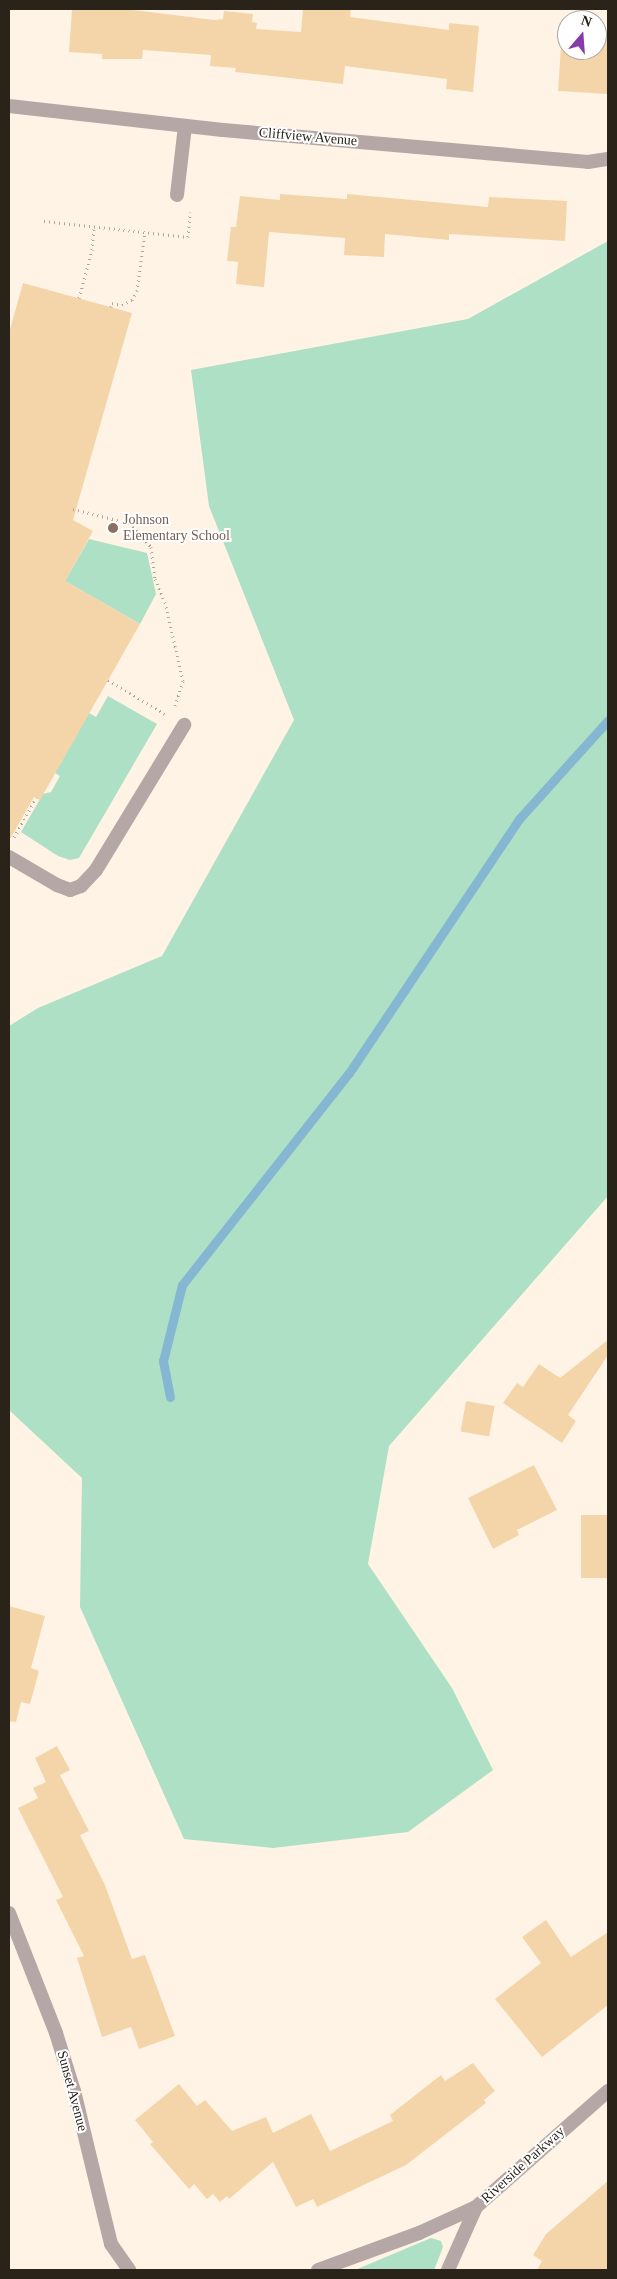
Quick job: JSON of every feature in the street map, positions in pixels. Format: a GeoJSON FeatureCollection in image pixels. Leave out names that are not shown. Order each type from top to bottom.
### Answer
{"type":"FeatureCollection","features":[{"type":"Feature","properties":{"kind":"street","name":"Cliffview Avenue"},"geometry":{"type":"LineString","coordinates":[[9,106],[185,126],[588,162],[608,159]]}},
{"type":"Feature","properties":{"kind":"street"},"geometry":{"type":"LineString","coordinates":[[177,195],[185,126]]}},
{"type":"Feature","properties":{"kind":"street"},"geometry":{"type":"LineString","coordinates":[[9,857],[57,885],[70,890],[81,886],[96,870],[184,725]]}},
{"type":"Feature","properties":{"kind":"street","name":"Sunset Avenue"},"geometry":{"type":"LineString","coordinates":[[9,1913],[56,2033],[74,2090],[111,2244],[130,2270]]}},
{"type":"Feature","properties":{"kind":"street","name":"Riverside Parkway"},"geometry":{"type":"LineString","coordinates":[[318,2270],[419,2233],[476,2207],[608,2091]]}},
{"type":"Feature","properties":{"kind":"street"},"geometry":{"type":"LineString","coordinates":[[448,2270],[476,2207]]}},
{"type":"Feature","properties":{"kind":"path"},"geometry":{"type":"LineString","coordinates":[[44,221],[188,237],[190,206],[177,195]]}},
{"type":"Feature","properties":{"kind":"path"},"geometry":{"type":"LineString","coordinates":[[79,298],[92,250],[94,227]]}},
{"type":"Feature","properties":{"kind":"path"},"geometry":{"type":"LineString","coordinates":[[110,307],[112,303],[122,305],[132,300],[136,291],[144,232]]}},
{"type":"Feature","properties":{"kind":"path"},"geometry":{"type":"LineString","coordinates":[[73,509],[128,523],[151,547],[155,579],[164,602],[183,681],[180,697],[169,716]]}},
{"type":"Feature","properties":{"kind":"path"},"geometry":{"type":"LineString","coordinates":[[108,680],[184,725]]}},
{"type":"Feature","properties":{"kind":"path"},"geometry":{"type":"LineString","coordinates":[[17,844],[10,840],[36,798]]}},
{"type":"Feature","properties":{"kind":"green space"},"geometry":{"type":"Polygon","coordinates":[[[608,241],[608,1196],[389,1446],[368,1564],[452,1688],[493,1770],[408,1832],[273,1848],[184,1839],[80,1607],[82,1478],[9,1410],[9,1026],[38,1008],[162,956],[294,720],[209,506],[191,370],[468,319],[608,241]]]}},
{"type":"Feature","properties":{"kind":"green space"},"geometry":{"type":"Polygon","coordinates":[[[89,539],[147,553],[156,594],[140,624],[65,581],[89,539]]]}},
{"type":"Feature","properties":{"kind":"green space"},"geometry":{"type":"Polygon","coordinates":[[[108,696],[157,724],[79,858],[70,860],[58,856],[21,832],[43,794],[51,792],[60,776],[55,773],[89,713],[96,717],[108,696]]]}},
{"type":"Feature","properties":{"kind":"green space"},"geometry":{"type":"Polygon","coordinates":[[[431,2238],[441,2241],[443,2247],[434,2270],[355,2270],[431,2238]]]}},
{"type":"Feature","properties":{"kind":"building"},"geometry":{"type":"Polygon","coordinates":[[[72,9],[125,9],[214,20],[223,19],[224,11],[253,14],[252,22],[257,23],[256,29],[301,32],[303,9],[351,9],[350,17],[449,30],[449,23],[479,26],[473,92],[446,89],[447,79],[345,66],[343,84],[235,72],[236,68],[210,66],[211,55],[143,50],[142,59],[102,59],[102,54],[69,52],[72,9]]]}},
{"type":"Feature","properties":{"kind":"building"},"geometry":{"type":"Polygon","coordinates":[[[608,35],[608,94],[558,91],[560,60],[607,60],[608,35]]]}},
{"type":"Feature","properties":{"kind":"building"},"geometry":{"type":"Polygon","coordinates":[[[280,194],[347,199],[347,194],[488,207],[489,197],[567,201],[565,241],[449,234],[449,240],[385,234],[384,257],[344,255],[345,238],[269,232],[264,287],[236,284],[238,262],[227,261],[231,227],[236,227],[240,196],[280,200],[280,194]]]}},
{"type":"Feature","properties":{"kind":"building"},"geometry":{"type":"Polygon","coordinates":[[[23,283],[132,313],[73,520],[93,531],[65,581],[140,624],[40,800],[34,797],[9,841],[9,333],[23,283]]]}},
{"type":"Feature","properties":{"kind":"building"},"geometry":{"type":"Polygon","coordinates":[[[608,1340],[608,1355],[568,1415],[576,1421],[562,1443],[503,1403],[517,1383],[523,1387],[539,1364],[560,1378],[608,1340]]]}},
{"type":"Feature","properties":{"kind":"building"},"geometry":{"type":"Polygon","coordinates":[[[466,1401],[495,1406],[489,1437],[461,1432],[466,1401]]]}},
{"type":"Feature","properties":{"kind":"building"},"geometry":{"type":"Polygon","coordinates":[[[534,1465],[557,1510],[517,1530],[519,1535],[493,1549],[468,1498],[534,1465]]]}},
{"type":"Feature","properties":{"kind":"building"},"geometry":{"type":"Polygon","coordinates":[[[581,1515],[608,1515],[608,1578],[581,1578],[581,1515]]]}},
{"type":"Feature","properties":{"kind":"building"},"geometry":{"type":"Polygon","coordinates":[[[9,1606],[45,1616],[31,1668],[39,1671],[30,1704],[21,1702],[16,1722],[9,1721],[9,1606]]]}},
{"type":"Feature","properties":{"kind":"building"},"geometry":{"type":"Polygon","coordinates":[[[57,1746],[70,1770],[60,1775],[89,1831],[80,1835],[105,1885],[132,1959],[145,1955],[175,2036],[139,2049],[131,2027],[102,2037],[77,1958],[84,1956],[56,1900],[63,1897],[18,1808],[38,1798],[33,1788],[46,1782],[35,1758],[57,1746]]]}},
{"type":"Feature","properties":{"kind":"building"},"geometry":{"type":"Polygon","coordinates":[[[546,1920],[571,1957],[608,1932],[608,2005],[542,2057],[495,1999],[541,1963],[522,1937],[546,1920]]]}},
{"type":"Feature","properties":{"kind":"building"},"geometry":{"type":"Polygon","coordinates":[[[473,2063],[495,2091],[484,2100],[486,2103],[406,2165],[317,2207],[313,2199],[296,2207],[273,2162],[229,2199],[227,2196],[220,2202],[213,2194],[207,2199],[194,2184],[189,2189],[150,2144],[153,2142],[135,2120],[179,2084],[197,2106],[205,2100],[232,2131],[266,2117],[273,2133],[311,2114],[330,2151],[393,2121],[390,2115],[441,2075],[445,2081],[473,2063]]]}},
{"type":"Feature","properties":{"kind":"building"},"geometry":{"type":"Polygon","coordinates":[[[608,2181],[608,2270],[537,2270],[542,2261],[533,2255],[546,2234],[608,2181]]]}},
{"type":"Feature","properties":{"kind":"waterway"},"geometry":{"type":"LineString","coordinates":[[170,1397],[163,1361],[182,1285],[349,1073],[519,819],[608,720]]}},
{"type":"Feature","properties":{"kind":"place","name":"Johnson Elementary School"},"geometry":{"type":"Point","coordinates":[113,528]}}]}
